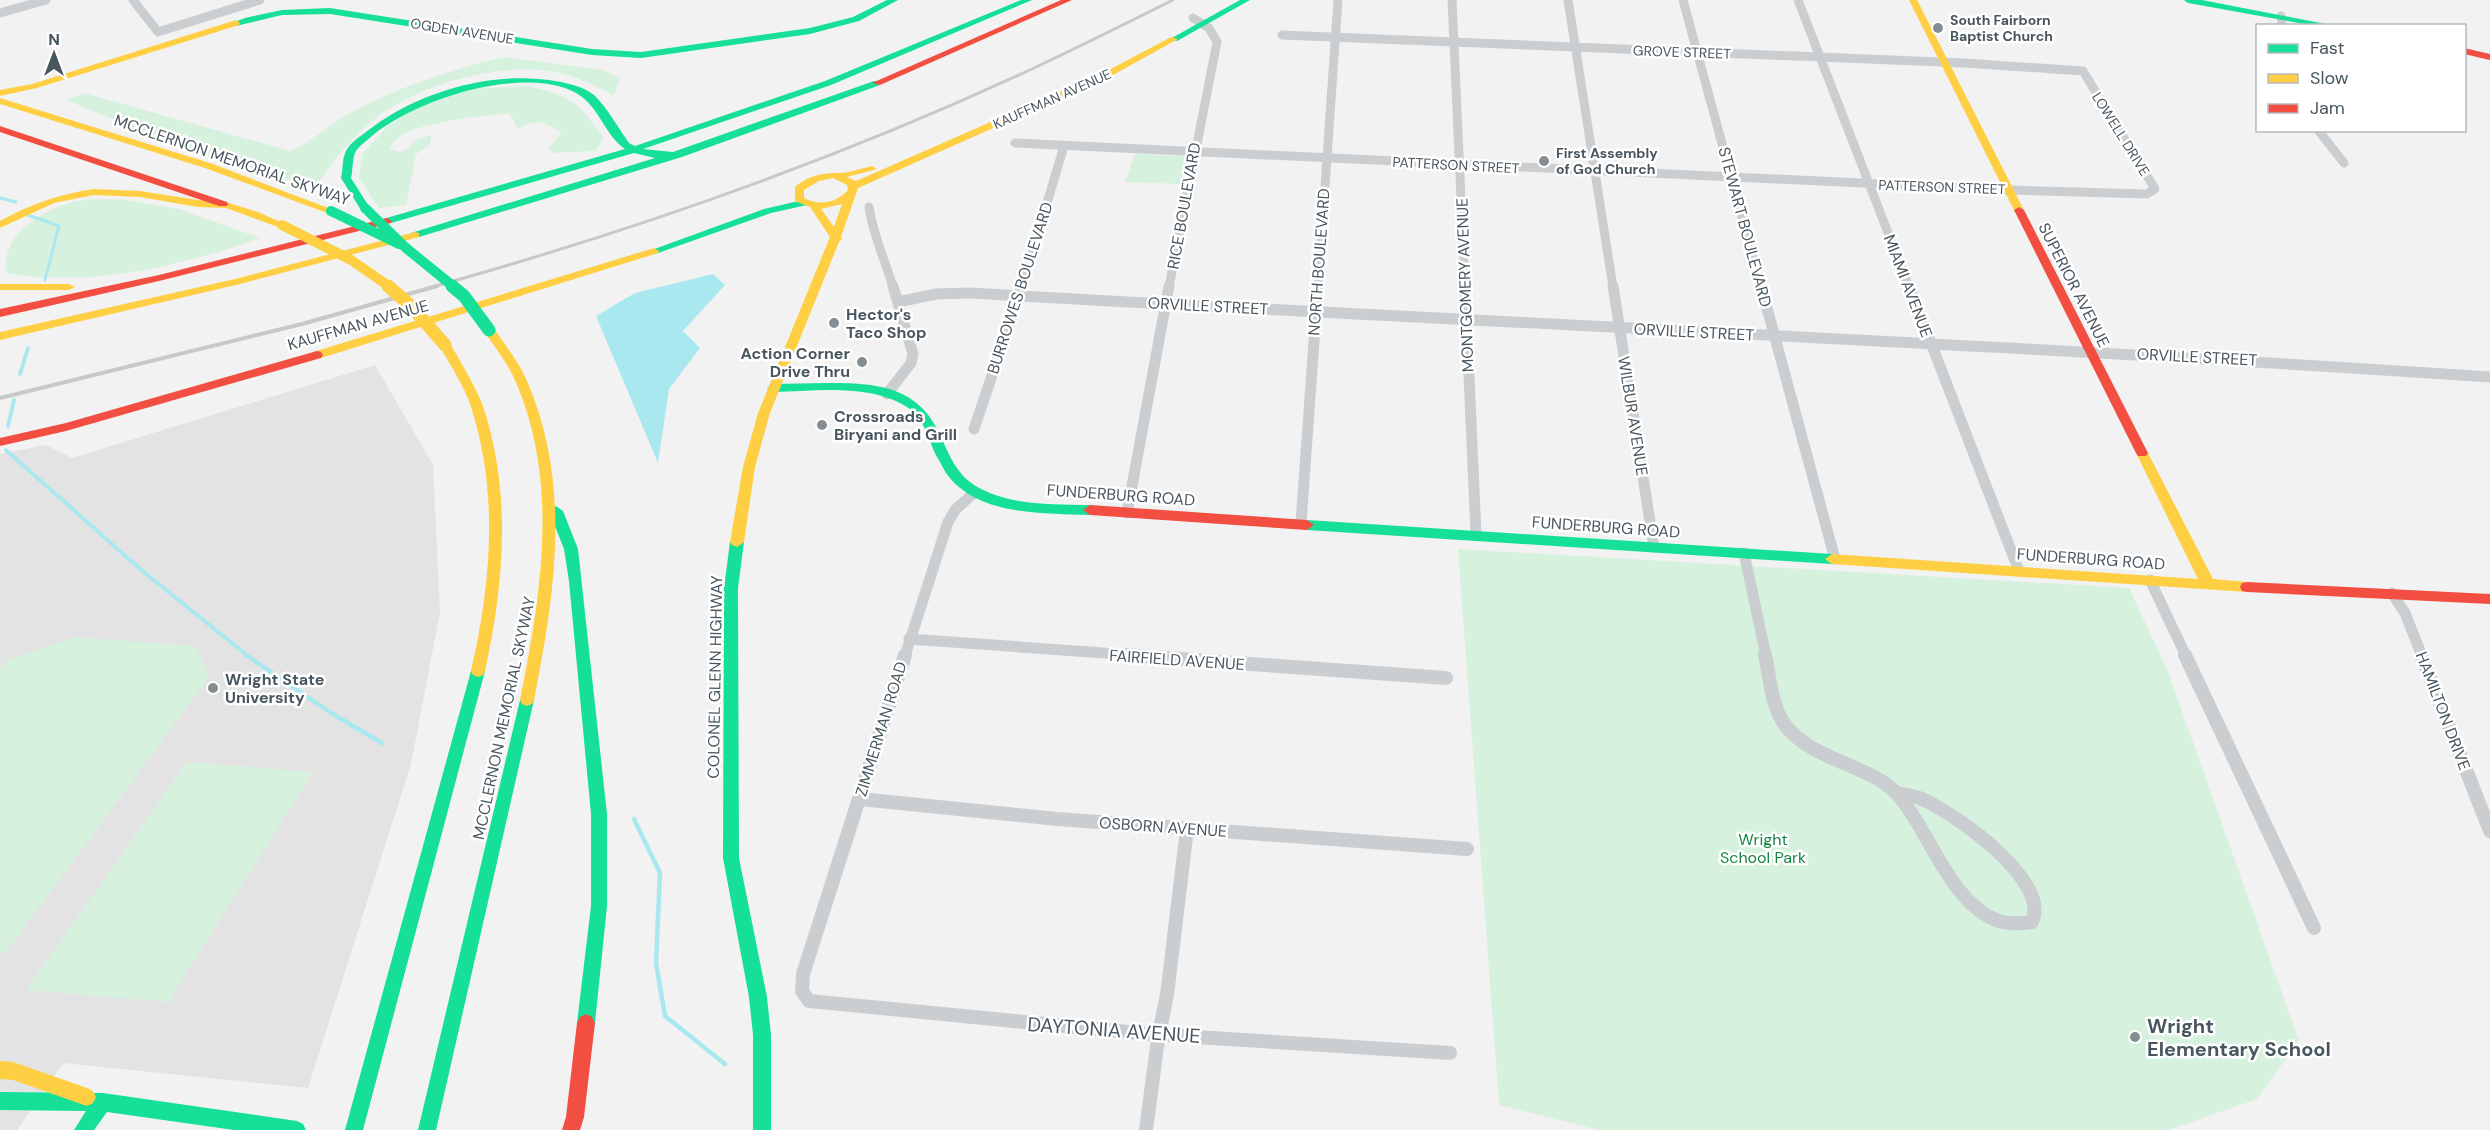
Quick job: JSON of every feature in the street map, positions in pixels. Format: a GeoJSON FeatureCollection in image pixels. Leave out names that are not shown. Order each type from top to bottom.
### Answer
{"type":"FeatureCollection","features":[{"type":"Feature","properties":{"kind":"main road","name":"OGDEN AVENUE"},"geometry":{"type":"LineString","coordinates":[[1,98],[253,17],[297,9],[330,11],[592,52],[641,55],[684,51],[810,31],[856,19],[894,0]]}},
{"type":"Feature","properties":{"kind":"main road"},"geometry":{"type":"LineString","coordinates":[[0,313],[148,282],[306,243],[453,204],[632,150],[828,82],[1028,0]]}},
{"type":"Feature","properties":{"kind":"main road"},"geometry":{"type":"LineString","coordinates":[[0,336],[221,286],[367,249],[533,201],[678,155],[850,93],[978,42],[1068,0]]}},
{"type":"Feature","properties":{"kind":"main road","name":"KAUFFMAN AVENUE"},"geometry":{"type":"LineString","coordinates":[[0,442],[66,427],[370,340],[624,262],[722,227],[808,204],[836,204],[852,190],[1110,73],[1197,20],[1225,0]]}},
{"type":"Feature","properties":{"kind":"main road","name":"KAUFFMAN AVENUE"},"geometry":{"type":"LineString","coordinates":[[722,227],[816,178],[839,176],[870,169],[1197,20],[1246,0]]}},
{"type":"Feature","properties":{"kind":"main road","name":"SUPERIOR AVENUE"},"geometry":{"type":"LineString","coordinates":[[1913,0],[2208,584]]}},
{"type":"Feature","properties":{"kind":"main road"},"geometry":{"type":"LineString","coordinates":[[2188,0],[2282,21],[2312,24]]}},
{"type":"Feature","properties":{"kind":"main road"},"geometry":{"type":"LineString","coordinates":[[2466,51],[2490,57]]}},
{"type":"Feature","properties":{"kind":"main road"},"geometry":{"type":"LineString","coordinates":[[406,248],[350,193],[344,179],[347,161],[359,142],[395,114],[430,97],[465,86],[499,80],[529,79],[572,87],[591,98],[632,150],[652,155],[678,155]]}},
{"type":"Feature","properties":{"kind":"main road"},"geometry":{"type":"LineString","coordinates":[[22,107],[23,96],[34,86]]}},
{"type":"Feature","properties":{"kind":"main road","name":"MCCLERNON MEMORIAL SKYWAY"},"geometry":{"type":"LineString","coordinates":[[1,98],[22,107],[209,166],[332,211],[406,248],[464,296],[521,380],[541,440],[550,497],[551,539],[546,604],[522,726],[428,1130]]}},
{"type":"Feature","properties":{"kind":"main road","name":"MCCLERNON MEMORIAL SKYWAY"},"geometry":{"type":"LineString","coordinates":[[0,129],[282,225],[369,267],[405,295],[445,345],[467,386],[490,451],[499,511],[497,572],[490,621],[464,731],[354,1130]]}},
{"type":"Feature","properties":{"kind":"main road"},"geometry":{"type":"LineString","coordinates":[[839,176],[848,180],[852,190]]}},
{"type":"Feature","properties":{"kind":"main road"},"geometry":{"type":"LineString","coordinates":[[801,186],[798,196],[808,204],[837,239]]}},
{"type":"Feature","properties":{"kind":"main road"},"geometry":{"type":"LineString","coordinates":[[0,225],[51,200],[104,189],[142,191],[197,204],[224,205]]}},
{"type":"Feature","properties":{"kind":"main road","name":"COLONEL GLENN HIGHWAY"},"geometry":{"type":"LineString","coordinates":[[762,1130],[762,1035],[759,1006],[731,858],[729,664],[731,588],[738,525],[753,449],[773,388],[837,239],[852,190]]}},
{"type":"Feature","properties":{"kind":"main road"},"geometry":{"type":"LineString","coordinates":[[0,287],[40,289],[116,282],[306,243]]}},
{"type":"Feature","properties":{"kind":"main road","name":"FUNDERBURG ROAD"},"geometry":{"type":"LineString","coordinates":[[773,388],[872,391],[887,394],[915,406],[932,429],[940,453],[956,481],[990,499],[1025,506],[2208,584],[2490,599]]}},
{"type":"Feature","properties":{"kind":"main road"},"geometry":{"type":"LineString","coordinates":[[550,497],[572,549],[599,814],[599,906],[571,1130]]}},
{"type":"Feature","properties":{"kind":"main road"},"geometry":{"type":"LineString","coordinates":[[0,1070],[13,1071],[103,1102]]}},
{"type":"Feature","properties":{"kind":"main road"},"geometry":{"type":"LineString","coordinates":[[0,1101],[103,1102],[297,1130]]}},
{"type":"Feature","properties":{"kind":"main road"},"geometry":{"type":"LineString","coordinates":[[83,1130],[103,1102]]}},
{"type":"Feature","properties":{"kind":"street"},"geometry":{"type":"LineString","coordinates":[[0,13],[46,0]]}},
{"type":"Feature","properties":{"kind":"street"},"geometry":{"type":"LineString","coordinates":[[133,0],[158,32],[260,0]]}},
{"type":"Feature","properties":{"kind":"street","name":"NORTH BOULEVARD"},"geometry":{"type":"LineString","coordinates":[[1300,523],[1338,0]]}},
{"type":"Feature","properties":{"kind":"street","name":"MONTGOMERY AVENUE"},"geometry":{"type":"LineString","coordinates":[[1452,0],[1476,534]]}},
{"type":"Feature","properties":{"kind":"street","name":"WILBUR AVENUE"},"geometry":{"type":"LineString","coordinates":[[1568,0],[1654,547]]}},
{"type":"Feature","properties":{"kind":"street","name":"STEWART BOULEVARD"},"geometry":{"type":"LineString","coordinates":[[1683,0],[1835,559]]}},
{"type":"Feature","properties":{"kind":"street","name":"MIAMI AVENUE"},"geometry":{"type":"LineString","coordinates":[[1798,0],[2019,571]]}},
{"type":"Feature","properties":{"kind":"street","name":"RICE BOULEVARD"},"geometry":{"type":"LineString","coordinates":[[1127,513],[1194,152],[1217,42],[1214,33],[1197,20]]}},
{"type":"Feature","properties":{"kind":"street","name":"GROVE STREET"},"geometry":{"type":"LineString","coordinates":[[1282,35],[1943,62],[2083,71]]}},
{"type":"Feature","properties":{"kind":"street","name":"LOWELL DRIVE"},"geometry":{"type":"LineString","coordinates":[[2083,71],[2154,186],[2155,191],[2149,194]]}},
{"type":"Feature","properties":{"kind":"street"},"geometry":{"type":"LineString","coordinates":[[2320,132],[2344,164]]}},
{"type":"Feature","properties":{"kind":"street","name":"PATTERSON STREET"},"geometry":{"type":"LineString","coordinates":[[1015,143],[1731,178],[2149,194]]}},
{"type":"Feature","properties":{"kind":"street","name":"BURROWES BOULEVARD"},"geometry":{"type":"LineString","coordinates":[[975,429],[1019,296],[1064,146]]}},
{"type":"Feature","properties":{"kind":"street"},"geometry":{"type":"LineString","coordinates":[[869,207],[873,231],[885,259],[913,354],[911,363],[887,394]]}},
{"type":"Feature","properties":{"kind":"street","name":"ORVILLE STREET"},"geometry":{"type":"LineString","coordinates":[[898,302],[950,293],[1019,296],[2090,352],[2432,371],[2490,377]]}},
{"type":"Feature","properties":{"kind":"street","name":"ZIMMERMAN ROAD"},"geometry":{"type":"LineString","coordinates":[[803,975],[948,522],[956,509],[975,492]]}},
{"type":"Feature","properties":{"kind":"street"},"geometry":{"type":"LineString","coordinates":[[1744,553],[1778,714],[1784,725],[1803,741],[1897,793],[1924,799],[1973,831],[2013,866],[2031,892],[2037,910],[2032,922],[2012,925],[1992,918],[1974,905],[1944,867],[1897,793]]}},
{"type":"Feature","properties":{"kind":"street"},"geometry":{"type":"LineString","coordinates":[[2150,580],[2314,928]]}},
{"type":"Feature","properties":{"kind":"street","name":"HAMILTON DRIVE"},"geometry":{"type":"LineString","coordinates":[[2392,593],[2405,613],[2490,831]]}},
{"type":"Feature","properties":{"kind":"street","name":"FAIRFIELD AVENUE"},"geometry":{"type":"LineString","coordinates":[[909,639],[1446,678]]}},
{"type":"Feature","properties":{"kind":"street","name":"OSBORN AVENUE"},"geometry":{"type":"LineString","coordinates":[[860,799],[949,810],[1467,849]]}},
{"type":"Feature","properties":{"kind":"street"},"geometry":{"type":"LineString","coordinates":[[1146,1130],[1158,1039],[1161,1035],[1187,829]]}},
{"type":"Feature","properties":{"kind":"street","name":"DAYTONIA AVENUE"},"geometry":{"type":"LineString","coordinates":[[803,975],[800,989],[809,1001],[1161,1035],[1450,1053]]}},
{"type":"Feature","properties":{"kind":"shaded area","name":"Wright State University"},"geometry":{"type":"Polygon","coordinates":[[[375,365],[433,465],[440,612],[411,764],[308,1088],[63,1063],[17,1130],[0,1130],[0,454],[46,445],[72,458],[375,365]]]}},
{"type":"Feature","properties":{"kind":"green space"},"geometry":{"type":"Polygon","coordinates":[[[504,57],[603,70],[620,78],[614,96],[577,78],[541,70],[492,72],[441,84],[396,105],[377,117],[345,147],[319,182],[280,180],[179,146],[66,100],[84,93],[290,151],[306,143],[348,114],[386,96],[444,74],[504,57]]]}},
{"type":"Feature","properties":{"kind":"green space"},"geometry":{"type":"Polygon","coordinates":[[[528,86],[565,98],[580,108],[604,138],[595,151],[552,153],[548,149],[561,133],[550,125],[540,122],[518,129],[509,113],[424,126],[396,140],[390,149],[399,152],[410,148],[413,141],[431,135],[430,145],[416,154],[406,205],[379,208],[359,178],[362,154],[388,126],[422,105],[472,89],[528,86]]]}},
{"type":"Feature","properties":{"kind":"green space"},"geometry":{"type":"Polygon","coordinates":[[[1135,154],[1184,156],[1182,184],[1125,182],[1135,154]]]}},
{"type":"Feature","properties":{"kind":"green space"},"geometry":{"type":"Polygon","coordinates":[[[120,199],[179,209],[260,238],[199,257],[135,272],[70,278],[6,273],[6,258],[10,245],[28,224],[40,216],[78,201],[120,199]]]}},
{"type":"Feature","properties":{"kind":"green space","name":"Wright School Park"},"geometry":{"type":"Polygon","coordinates":[[[1458,549],[2129,588],[2167,669],[2299,1041],[2257,1099],[2169,1130],[1599,1130],[1499,1105],[1458,549]]]}},
{"type":"Feature","properties":{"kind":"green space"},"geometry":{"type":"Polygon","coordinates":[[[74,637],[195,646],[210,676],[6,952],[0,953],[0,669],[8,660],[74,637]]]}},
{"type":"Feature","properties":{"kind":"green space"},"geometry":{"type":"Polygon","coordinates":[[[187,762],[313,772],[168,1002],[26,990],[187,762]]]}},
{"type":"Feature","properties":{"kind":"water"},"geometry":{"type":"Polygon","coordinates":[[[713,274],[725,285],[683,331],[700,348],[669,389],[658,463],[596,316],[635,293],[713,274]]]}},
{"type":"Feature","properties":{"kind":"waterway"},"geometry":{"type":"LineString","coordinates":[[0,198],[16,202]]}},
{"type":"Feature","properties":{"kind":"waterway"},"geometry":{"type":"LineString","coordinates":[[28,215],[59,226],[45,280]]}},
{"type":"Feature","properties":{"kind":"waterway"},"geometry":{"type":"LineString","coordinates":[[20,374],[28,348]]}},
{"type":"Feature","properties":{"kind":"waterway"},"geometry":{"type":"LineString","coordinates":[[8,426],[14,400]]}},
{"type":"Feature","properties":{"kind":"waterway"},"geometry":{"type":"LineString","coordinates":[[6,450],[140,569],[248,656]]}},
{"type":"Feature","properties":{"kind":"waterway"},"geometry":{"type":"LineString","coordinates":[[246,655],[331,713],[382,743]]}},
{"type":"Feature","properties":{"kind":"waterway"},"geometry":{"type":"LineString","coordinates":[[634,819],[660,873],[656,963],[665,1016],[725,1064]]}},
{"type":"Feature","properties":{"kind":"railway"},"geometry":{"type":"LineString","coordinates":[[432,287],[662,216],[813,162],[961,101],[1052,60],[1173,0]]}},
{"type":"Feature","properties":{"kind":"railway"},"geometry":{"type":"LineString","coordinates":[[0,398],[302,324],[437,286]]}},
{"type":"Feature","properties":{"kind":"traffic: fast"},"geometry":{"type":"LineString","coordinates":[[236,23],[282,12],[330,11],[592,52],[641,55],[810,31],[856,19],[894,0]]}},
{"type":"Feature","properties":{"kind":"traffic: fast"},"geometry":{"type":"LineString","coordinates":[[632,150],[828,83],[1028,0]]}},
{"type":"Feature","properties":{"kind":"traffic: fast"},"geometry":{"type":"LineString","coordinates":[[1174,39],[1246,0]]}},
{"type":"Feature","properties":{"kind":"traffic: fast"},"geometry":{"type":"LineString","coordinates":[[2188,0],[2321,24]]}},
{"type":"Feature","properties":{"kind":"traffic: fast"},"geometry":{"type":"LineString","coordinates":[[365,208],[346,178],[350,154],[354,147],[384,122],[410,108],[440,96],[506,81],[538,81],[567,86],[590,97],[626,145],[651,155],[678,155]]}},
{"type":"Feature","properties":{"kind":"traffic: fast"},"geometry":{"type":"LineString","coordinates":[[415,235],[698,148],[877,83]]}},
{"type":"Feature","properties":{"kind":"traffic: fast"},"geometry":{"type":"LineString","coordinates":[[387,221],[632,150]]}},
{"type":"Feature","properties":{"kind":"traffic: fast"},"geometry":{"type":"LineString","coordinates":[[654,251],[768,211],[803,203]]}},
{"type":"Feature","properties":{"kind":"traffic: fast"},"geometry":{"type":"LineString","coordinates":[[365,208],[406,248],[464,296],[489,330]]}},
{"type":"Feature","properties":{"kind":"traffic: fast"},"geometry":{"type":"LineString","coordinates":[[331,211],[399,244]]}},
{"type":"Feature","properties":{"kind":"traffic: fast"},"geometry":{"type":"LineString","coordinates":[[773,388],[862,388],[897,396],[912,404],[923,414],[953,473],[968,487],[1005,503],[1090,510]]}},
{"type":"Feature","properties":{"kind":"traffic: fast"},"geometry":{"type":"LineString","coordinates":[[556,511],[571,549],[576,581],[599,814],[599,906],[586,1023]]}},
{"type":"Feature","properties":{"kind":"traffic: fast"},"geometry":{"type":"LineString","coordinates":[[1307,525],[1832,559]]}},
{"type":"Feature","properties":{"kind":"traffic: fast"},"geometry":{"type":"LineString","coordinates":[[737,542],[731,588],[731,858],[758,997],[762,1035],[762,1130]]}},
{"type":"Feature","properties":{"kind":"traffic: fast"},"geometry":{"type":"LineString","coordinates":[[354,1130],[478,671]]}},
{"type":"Feature","properties":{"kind":"traffic: fast"},"geometry":{"type":"LineString","coordinates":[[427,1130],[527,700]]}},
{"type":"Feature","properties":{"kind":"traffic: fast"},"geometry":{"type":"LineString","coordinates":[[0,1101],[103,1102],[297,1130]]}},
{"type":"Feature","properties":{"kind":"traffic: fast"},"geometry":{"type":"LineString","coordinates":[[83,1130],[103,1102]]}},
{"type":"Feature","properties":{"kind":"traffic: slow"},"geometry":{"type":"LineString","coordinates":[[1913,0],[2019,210]]}},
{"type":"Feature","properties":{"kind":"traffic: slow"},"geometry":{"type":"LineString","coordinates":[[0,93],[34,86],[236,23]]}},
{"type":"Feature","properties":{"kind":"traffic: slow"},"geometry":{"type":"LineString","coordinates":[[853,186],[1110,73],[1174,39]]}},
{"type":"Feature","properties":{"kind":"traffic: slow"},"geometry":{"type":"LineString","coordinates":[[0,101],[209,166],[331,211]]}},
{"type":"Feature","properties":{"kind":"traffic: slow"},"geometry":{"type":"LineString","coordinates":[[839,176],[872,169]]}},
{"type":"Feature","properties":{"kind":"traffic: slow"},"geometry":{"type":"LineString","coordinates":[[834,175],[852,183],[853,190],[842,201],[821,206],[799,199],[799,189],[811,180],[834,175]]}},
{"type":"Feature","properties":{"kind":"traffic: slow"},"geometry":{"type":"LineString","coordinates":[[0,225],[50,201],[94,192],[140,194],[198,204],[226,205],[282,225]]}},
{"type":"Feature","properties":{"kind":"traffic: slow"},"geometry":{"type":"LineString","coordinates":[[737,542],[749,467],[758,431],[780,370],[833,245],[851,194]]}},
{"type":"Feature","properties":{"kind":"traffic: slow"},"geometry":{"type":"LineString","coordinates":[[814,206],[837,239]]}},
{"type":"Feature","properties":{"kind":"traffic: slow"},"geometry":{"type":"LineString","coordinates":[[282,225],[329,247],[372,273],[411,306],[445,345]]}},
{"type":"Feature","properties":{"kind":"traffic: slow"},"geometry":{"type":"LineString","coordinates":[[0,336],[236,282],[415,235]]}},
{"type":"Feature","properties":{"kind":"traffic: slow"},"geometry":{"type":"LineString","coordinates":[[317,355],[654,251]]}},
{"type":"Feature","properties":{"kind":"traffic: slow"},"geometry":{"type":"LineString","coordinates":[[0,287],[69,287]]}},
{"type":"Feature","properties":{"kind":"traffic: slow"},"geometry":{"type":"LineString","coordinates":[[489,330],[518,374],[536,419],[545,458],[550,498],[547,580],[527,700]]}},
{"type":"Feature","properties":{"kind":"traffic: slow"},"geometry":{"type":"LineString","coordinates":[[445,345],[477,407],[492,473],[495,506],[495,572],[478,671]]}},
{"type":"Feature","properties":{"kind":"traffic: slow"},"geometry":{"type":"LineString","coordinates":[[2142,453],[2208,584]]}},
{"type":"Feature","properties":{"kind":"traffic: slow"},"geometry":{"type":"LineString","coordinates":[[1832,559],[2247,587]]}},
{"type":"Feature","properties":{"kind":"traffic: slow"},"geometry":{"type":"LineString","coordinates":[[0,1070],[13,1071],[87,1097]]}},
{"type":"Feature","properties":{"kind":"traffic: jam"},"geometry":{"type":"LineString","coordinates":[[877,83],[1068,0]]}},
{"type":"Feature","properties":{"kind":"traffic: jam"},"geometry":{"type":"LineString","coordinates":[[2466,51],[2490,57]]}},
{"type":"Feature","properties":{"kind":"traffic: jam"},"geometry":{"type":"LineString","coordinates":[[0,129],[223,204]]}},
{"type":"Feature","properties":{"kind":"traffic: jam"},"geometry":{"type":"LineString","coordinates":[[2019,210],[2142,453]]}},
{"type":"Feature","properties":{"kind":"traffic: jam"},"geometry":{"type":"LineString","coordinates":[[0,313],[159,278],[387,221]]}},
{"type":"Feature","properties":{"kind":"traffic: jam"},"geometry":{"type":"LineString","coordinates":[[0,442],[66,427],[317,355]]}},
{"type":"Feature","properties":{"kind":"traffic: jam"},"geometry":{"type":"LineString","coordinates":[[1090,510],[1307,525]]}},
{"type":"Feature","properties":{"kind":"traffic: jam"},"geometry":{"type":"LineString","coordinates":[[2247,587],[2490,599]]}},
{"type":"Feature","properties":{"kind":"traffic: jam"},"geometry":{"type":"LineString","coordinates":[[571,1130],[575,1117],[586,1023]]}},
{"type":"Feature","properties":{"kind":"place","name":"South Fairborn Baptist Church"},"geometry":{"type":"Point","coordinates":[1938,28]}},
{"type":"Feature","properties":{"kind":"place","name":"First Assembly of God Church"},"geometry":{"type":"Point","coordinates":[1544,161]}},
{"type":"Feature","properties":{"kind":"place","name":"Hector's Taco Shop"},"geometry":{"type":"Point","coordinates":[834,323]}},
{"type":"Feature","properties":{"kind":"place","name":"Action Corner Drive Thru"},"geometry":{"type":"Point","coordinates":[862,362]}},
{"type":"Feature","properties":{"kind":"place","name":"Crossroads Biryani and Grill"},"geometry":{"type":"Point","coordinates":[822,425]}},
{"type":"Feature","properties":{"kind":"place","name":"Wright State University"},"geometry":{"type":"Point","coordinates":[213,688]}},
{"type":"Feature","properties":{"kind":"place","name":"Wright Elementary School"},"geometry":{"type":"Point","coordinates":[2135,1037]}}]}
